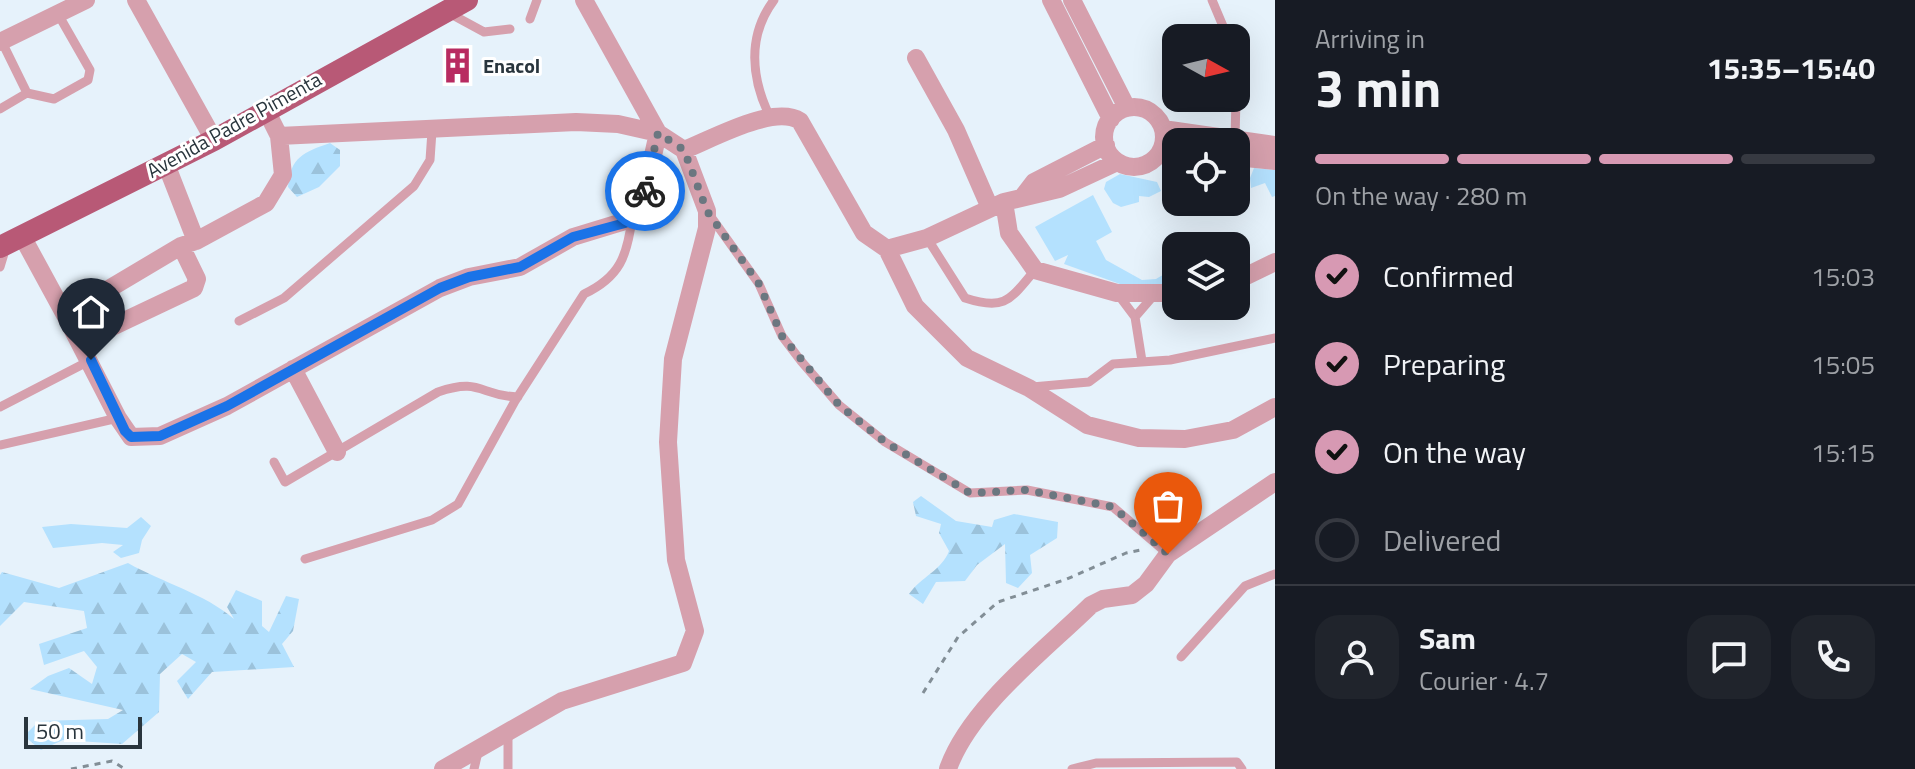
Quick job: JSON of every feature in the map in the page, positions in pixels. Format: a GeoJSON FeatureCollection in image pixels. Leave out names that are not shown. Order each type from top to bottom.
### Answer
{"type":"FeatureCollection","features":[{"type":"Feature","properties":{"kind":"main road","name":"Avenida Padre Pimenta"},"geometry":{"type":"LineString","coordinates":[[10,242],[214,140],[467,0]]}},
{"type":"Feature","properties":{"kind":"street"},"geometry":{"type":"LineString","coordinates":[[1,42],[86,0]]}},
{"type":"Feature","properties":{"kind":"street"},"geometry":{"type":"LineString","coordinates":[[136,0],[214,140]]}},
{"type":"Feature","properties":{"kind":"street"},"geometry":{"type":"LineString","coordinates":[[10,242],[65,315],[131,437],[160,436],[227,406],[440,288],[469,277],[520,267],[573,237],[632,219],[642,205],[658,133],[584,0]]}},
{"type":"Feature","properties":{"kind":"street"},"geometry":{"type":"LineString","coordinates":[[1051,0],[1119,114]]}},
{"type":"Feature","properties":{"kind":"street"},"geometry":{"type":"LineString","coordinates":[[1072,0],[1119,114]]}},
{"type":"Feature","properties":{"kind":"street"},"geometry":{"type":"LineString","coordinates":[[916,58],[997,205],[1009,233],[1035,270],[1117,293],[1162,292]]}},
{"type":"Feature","properties":{"kind":"street"},"geometry":{"type":"LineString","coordinates":[[65,315],[188,243],[266,203],[283,175],[279,136],[266,110]]}},
{"type":"Feature","properties":{"kind":"street"},"geometry":{"type":"LineString","coordinates":[[1119,114],[1153,114],[1162,128]]}},
{"type":"Feature","properties":{"kind":"street"},"geometry":{"type":"LineString","coordinates":[[1119,114],[1104,137],[1117,162],[1125,166],[1143,166],[1162,154]]}},
{"type":"Feature","properties":{"kind":"street"},"geometry":{"type":"LineString","coordinates":[[684,150],[770,117],[785,115],[800,121],[864,233],[887,249],[915,306],[967,358],[1029,388],[1087,425],[1139,438],[1185,439],[1233,430],[1275,407]]}},
{"type":"Feature","properties":{"kind":"street"},"geometry":{"type":"LineString","coordinates":[[279,136],[576,122],[618,124],[658,133],[684,150],[707,211],[707,228],[673,359],[668,442],[676,560],[695,631],[683,663],[562,701],[443,769]]}},
{"type":"Feature","properties":{"kind":"street"},"geometry":{"type":"LineString","coordinates":[[1024,195],[1034,182],[1106,145]]}},
{"type":"Feature","properties":{"kind":"street"},"geometry":{"type":"LineString","coordinates":[[1250,148],[1275,145]]}},
{"type":"Feature","properties":{"kind":"street"},"geometry":{"type":"LineString","coordinates":[[1250,153],[1275,161]]}},
{"type":"Feature","properties":{"kind":"street"},"geometry":{"type":"LineString","coordinates":[[887,249],[927,238],[1024,195],[1059,189],[1117,162]]}},
{"type":"Feature","properties":{"kind":"street"},"geometry":{"type":"LineString","coordinates":[[80,342],[194,288],[197,279],[166,164]]}},
{"type":"Feature","properties":{"kind":"street"},"geometry":{"type":"LineString","coordinates":[[1250,277],[1273,270]]}},
{"type":"Feature","properties":{"kind":"street"},"geometry":{"type":"LineString","coordinates":[[293,369],[337,452]]}},
{"type":"Feature","properties":{"kind":"street"},"geometry":{"type":"LineString","coordinates":[[948,769],[956,746],[1001,693],[1091,605],[1103,599],[1132,595],[1146,584],[1162,551],[1275,482]]}},
{"type":"Feature","properties":{"kind":"lane"},"geometry":{"type":"LineString","coordinates":[[530,19],[537,0]]}},
{"type":"Feature","properties":{"kind":"lane"},"geometry":{"type":"LineString","coordinates":[[770,117],[761,98],[753,48],[764,14],[774,0]]}},
{"type":"Feature","properties":{"kind":"lane"},"geometry":{"type":"LineString","coordinates":[[1216,2],[1223,24]]}},
{"type":"Feature","properties":{"kind":"lane"},"geometry":{"type":"LineString","coordinates":[[446,11],[484,32],[510,29]]}},
{"type":"Feature","properties":{"kind":"lane"},"geometry":{"type":"LineString","coordinates":[[0,109],[27,93],[54,99],[88,80],[90,70],[58,14]]}},
{"type":"Feature","properties":{"kind":"lane"},"geometry":{"type":"LineString","coordinates":[[1,42],[27,93]]}},
{"type":"Feature","properties":{"kind":"lane"},"geometry":{"type":"LineString","coordinates":[[239,321],[294,290],[414,186],[430,160],[432,131]]}},
{"type":"Feature","properties":{"kind":"lane"},"geometry":{"type":"LineString","coordinates":[[707,211],[759,284],[782,336],[801,361],[839,405],[885,442],[970,493],[1027,490],[1113,507],[1162,551]]}},
{"type":"Feature","properties":{"kind":"lane"},"geometry":{"type":"LineString","coordinates":[[305,559],[432,520],[458,504],[518,397],[584,294],[602,285],[627,253],[632,219]]}},
{"type":"Feature","properties":{"kind":"lane"},"geometry":{"type":"LineString","coordinates":[[927,238],[965,298],[988,306],[1007,302],[1035,270]]}},
{"type":"Feature","properties":{"kind":"lane"},"geometry":{"type":"LineString","coordinates":[[0,267],[10,242]]}},
{"type":"Feature","properties":{"kind":"lane"},"geometry":{"type":"LineString","coordinates":[[1135,317],[1156,292]]}},
{"type":"Feature","properties":{"kind":"lane"},"geometry":{"type":"LineString","coordinates":[[1117,293],[1135,317],[1142,361]]}},
{"type":"Feature","properties":{"kind":"lane"},"geometry":{"type":"LineString","coordinates":[[1029,388],[1089,382],[1113,364],[1170,360],[1275,338]]}},
{"type":"Feature","properties":{"kind":"lane"},"geometry":{"type":"LineString","coordinates":[[0,407],[91,360]]}},
{"type":"Feature","properties":{"kind":"lane"},"geometry":{"type":"LineString","coordinates":[[274,462],[285,482],[438,392],[463,384],[477,386],[498,396],[518,397]]}},
{"type":"Feature","properties":{"kind":"lane"},"geometry":{"type":"LineString","coordinates":[[498,396],[507,416]]}},
{"type":"Feature","properties":{"kind":"lane"},"geometry":{"type":"LineString","coordinates":[[0,445],[118,418]]}},
{"type":"Feature","properties":{"kind":"lane"},"geometry":{"type":"LineString","coordinates":[[1181,657],[1245,586],[1275,574]]}},
{"type":"Feature","properties":{"kind":"lane"},"geometry":{"type":"LineString","coordinates":[[508,732],[508,769]]}},
{"type":"Feature","properties":{"kind":"lane"},"geometry":{"type":"LineString","coordinates":[[474,769],[479,749]]}},
{"type":"Feature","properties":{"kind":"lane"},"geometry":{"type":"LineString","coordinates":[[1072,769],[1096,763],[1206,762],[1237,762],[1242,769]]}},
{"type":"Feature","properties":{"kind":"path"},"geometry":{"type":"LineString","coordinates":[[923,693],[958,637],[998,602],[1067,579],[1126,553],[1162,551]]}},
{"type":"Feature","properties":{"kind":"path"},"geometry":{"type":"LineString","coordinates":[[71,769],[112,761],[125,769]]}},
{"type":"Feature","properties":{"kind":"green space"},"geometry":{"type":"Polygon","coordinates":[[[330,143],[340,150],[340,166],[319,187],[297,197],[288,187],[295,162],[313,149],[330,143]]]}},
{"type":"Feature","properties":{"kind":"green space"},"geometry":{"type":"Polygon","coordinates":[[[1254,168],[1275,170],[1275,196],[1272,197],[1265,183],[1251,188],[1250,178],[1254,168]]]}},
{"type":"Feature","properties":{"kind":"green space"},"geometry":{"type":"Polygon","coordinates":[[[1120,174],[1157,182],[1161,191],[1149,197],[1139,196],[1139,202],[1121,207],[1113,203],[1104,189],[1106,182],[1120,174]]]}},
{"type":"Feature","properties":{"kind":"green space"},"geometry":{"type":"Polygon","coordinates":[[[1093,195],[1112,232],[1096,241],[1106,260],[1142,280],[1162,275],[1162,287],[1131,288],[1064,264],[1068,255],[1055,261],[1035,227],[1093,195]]]}},
{"type":"Feature","properties":{"kind":"green space"},"geometry":{"type":"Polygon","coordinates":[[[921,496],[956,521],[992,527],[994,520],[1014,514],[1058,522],[1057,538],[1030,555],[1032,573],[1018,588],[1006,583],[1005,544],[977,565],[965,581],[936,582],[923,604],[909,594],[946,558],[949,551],[939,533],[941,524],[916,516],[913,502],[921,496]]]}},
{"type":"Feature","properties":{"kind":"green space"},"geometry":{"type":"Polygon","coordinates":[[[141,517],[151,526],[142,540],[139,553],[121,558],[113,552],[123,545],[102,543],[53,548],[42,527],[71,524],[127,528],[141,517]]]}},
{"type":"Feature","properties":{"kind":"green space"},"geometry":{"type":"Polygon","coordinates":[[[128,563],[197,595],[234,619],[227,607],[236,590],[262,601],[262,626],[269,632],[286,596],[299,599],[293,631],[282,644],[294,667],[212,672],[188,699],[177,681],[196,662],[182,654],[160,674],[159,712],[122,744],[63,740],[41,750],[24,736],[39,721],[108,719],[123,710],[30,689],[48,676],[69,668],[92,684],[97,667],[84,651],[44,665],[39,644],[87,628],[84,611],[24,602],[0,626],[0,575],[2,572],[59,588],[128,563]]]}},
{"type":"Feature","properties":{"kind":"way so far"},"geometry":{"type":"LineString","coordinates":[[645,191],[658,133],[684,150],[707,211],[759,284],[791,349],[839,405],[885,442],[970,493],[1027,490],[1113,507],[1168,554]]}},
{"type":"Feature","properties":{"kind":"place","name":"Enacol"},"geometry":{"type":"Point","coordinates":[457,66]}},
{"type":"Feature","properties":{"kind":"route"},"geometry":{"type":"LineString","coordinates":[[91,360],[125,431],[131,437],[160,436],[227,406],[440,288],[469,277],[520,267],[573,237],[625,223],[642,205],[645,191]]}}]}
